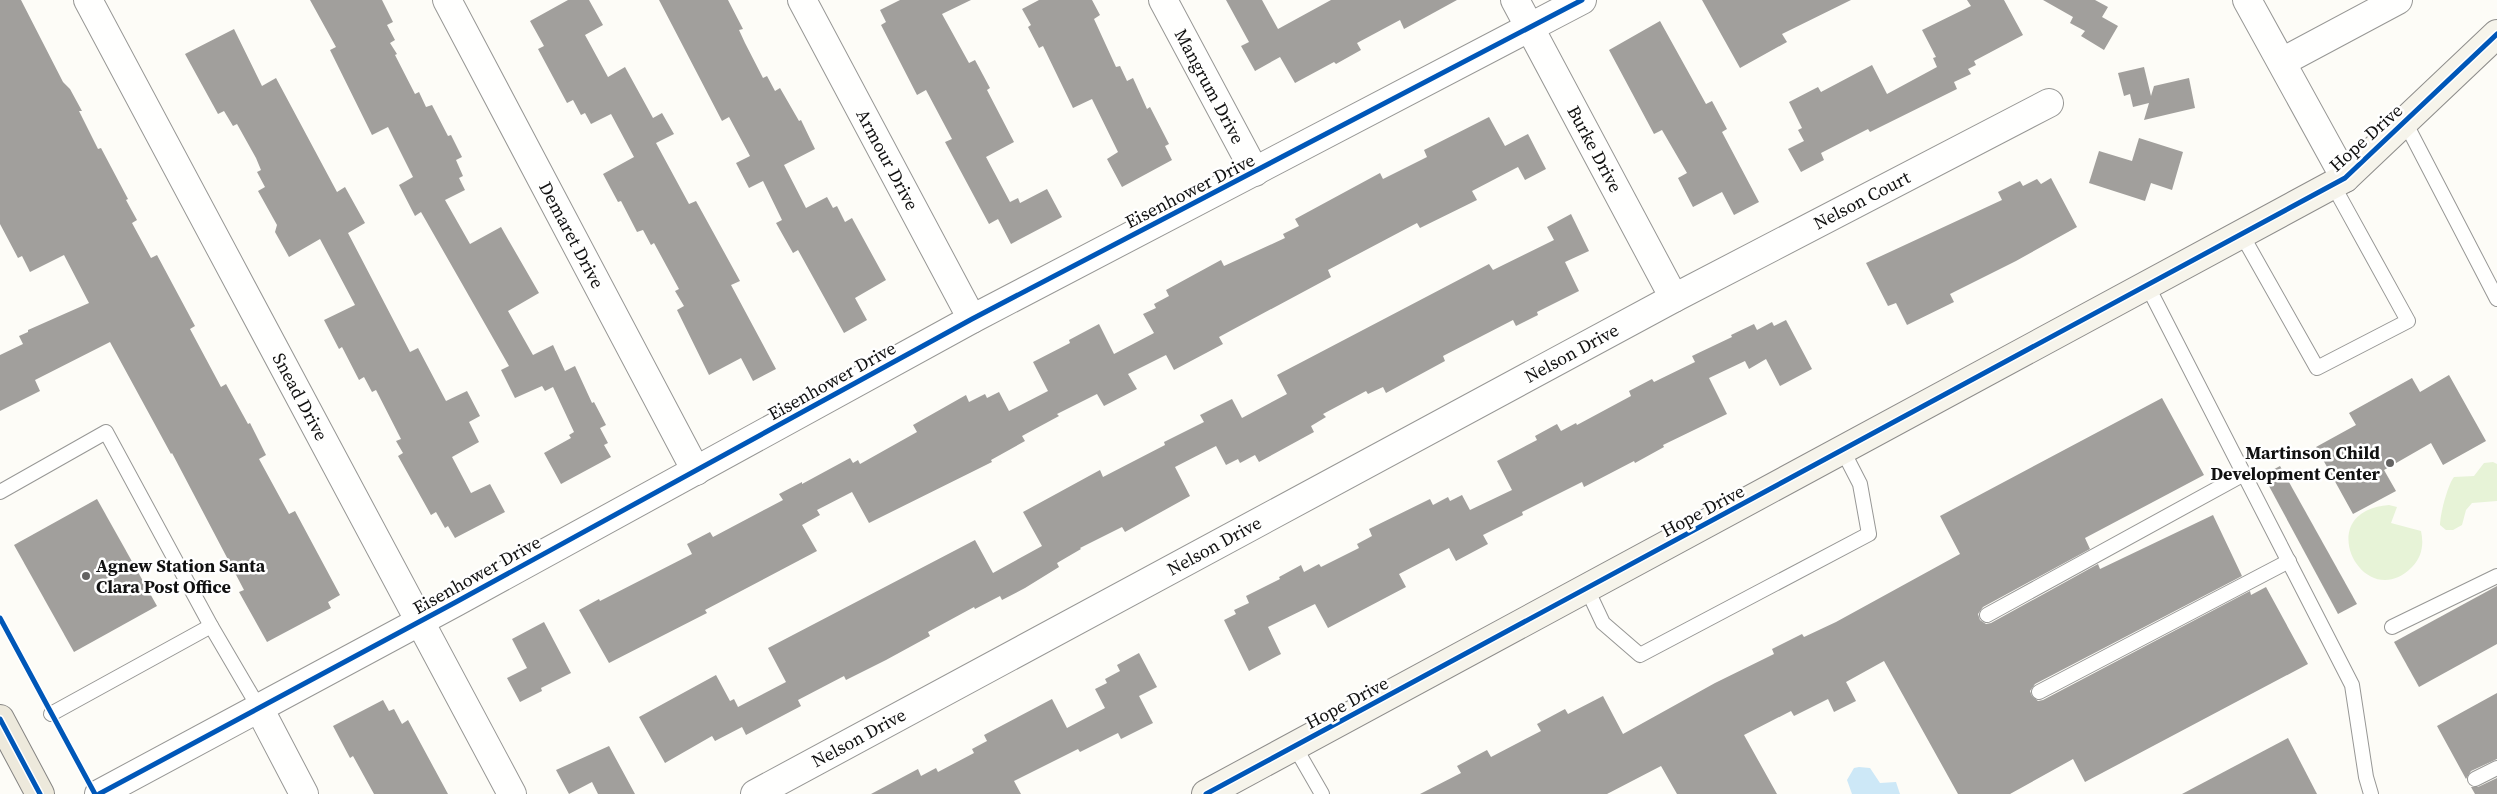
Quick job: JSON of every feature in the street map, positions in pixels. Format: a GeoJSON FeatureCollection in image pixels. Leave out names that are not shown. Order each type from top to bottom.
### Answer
{"type":"FeatureCollection","features":[{"type":"Feature","properties":{"kind":"main road"},"geometry":{"type":"LineString","coordinates":[[0,719],[40,794]]}},
{"type":"Feature","properties":{"kind":"street","name":"Snead Drive"},"geometry":{"type":"LineString","coordinates":[[88,0],[512,794]]}},
{"type":"Feature","properties":{"kind":"street","name":"Demaret Drive"},"geometry":{"type":"LineString","coordinates":[[447,0],[696,471]]}},
{"type":"Feature","properties":{"kind":"street","name":"Armour Drive"},"geometry":{"type":"LineString","coordinates":[[802,0],[972,319]]}},
{"type":"Feature","properties":{"kind":"street","name":"Mangrum Drive"},"geometry":{"type":"LineString","coordinates":[[1163,0],[1255,172]]}},
{"type":"Feature","properties":{"kind":"street","name":"Burke Drive"},"geometry":{"type":"LineString","coordinates":[[1515,0],[1674,298]]}},
{"type":"Feature","properties":{"kind":"street","name":"Eisenhower Drive"},"geometry":{"type":"LineString","coordinates":[[99,794],[420,622],[972,319],[1582,0]]}},
{"type":"Feature","properties":{"kind":"street"},"geometry":{"type":"LineString","coordinates":[[2247,0],[2282,62],[2339,182]]}},
{"type":"Feature","properties":{"kind":"street"},"geometry":{"type":"LineString","coordinates":[[2282,62],[2398,0]]}},
{"type":"Feature","properties":{"kind":"street","name":"Hope Drive"},"geometry":{"type":"LineString","coordinates":[[1206,794],[2148,287],[2339,182],[2497,34]]}},
{"type":"Feature","properties":{"kind":"street","name":"Nelson Court"},"geometry":{"type":"LineString","coordinates":[[1674,298],[2049,103]]}},
{"type":"Feature","properties":{"kind":"street","name":"Nelson Drive"},"geometry":{"type":"LineString","coordinates":[[755,794],[1674,298]]}},
{"type":"Feature","properties":{"kind":"street"},"geometry":{"type":"LineString","coordinates":[[259,708],[304,794]]}},
{"type":"Feature","properties":{"kind":"lane"},"geometry":{"type":"LineString","coordinates":[[2405,122],[2497,299]]}},
{"type":"Feature","properties":{"kind":"lane"},"geometry":{"type":"LineString","coordinates":[[2242,235],[2317,368],[2408,321],[2339,182]]}},
{"type":"Feature","properties":{"kind":"lane"},"geometry":{"type":"LineString","coordinates":[[2148,287],[2352,685],[2366,777],[2371,794]]}},
{"type":"Feature","properties":{"kind":"lane"},"geometry":{"type":"LineString","coordinates":[[0,492],[106,432],[211,626],[259,708]]}},
{"type":"Feature","properties":{"kind":"lane"},"geometry":{"type":"LineString","coordinates":[[1587,589],[1603,623],[1640,655],[1758,595],[1869,534],[1860,484],[1843,451]]}},
{"type":"Feature","properties":{"kind":"lane"},"geometry":{"type":"LineString","coordinates":[[1987,615],[2244,474]]}},
{"type":"Feature","properties":{"kind":"lane"},"geometry":{"type":"LineString","coordinates":[[2039,692],[2289,561]]}},
{"type":"Feature","properties":{"kind":"lane"},"geometry":{"type":"LineString","coordinates":[[2392,627],[2497,576]]}},
{"type":"Feature","properties":{"kind":"lane"},"geometry":{"type":"LineString","coordinates":[[51,714],[211,626]]}},
{"type":"Feature","properties":{"kind":"lane"},"geometry":{"type":"LineString","coordinates":[[1295,747],[1322,794]]}},
{"type":"Feature","properties":{"kind":"lane"},"geometry":{"type":"LineString","coordinates":[[2475,779],[2497,768]]}},
{"type":"Feature","properties":{"kind":"green space"},"geometry":{"type":"Polygon","coordinates":[[[2493,462],[2497,464],[2497,501],[2472,503],[2466,510],[2462,525],[2453,530],[2446,530],[2440,525],[2440,520],[2447,492],[2454,477],[2474,476],[2484,463],[2493,462]]]}},
{"type":"Feature","properties":{"kind":"green space"},"geometry":{"type":"Polygon","coordinates":[[[2389,505],[2397,507],[2391,523],[2421,531],[2421,550],[2418,559],[2412,567],[2394,579],[2377,579],[2363,570],[2353,557],[2348,540],[2352,524],[2365,511],[2389,505]]]}},
{"type":"Feature","properties":{"kind":"water"},"geometry":{"type":"Polygon","coordinates":[[[1854,768],[1870,768],[1880,783],[1896,782],[1900,794],[1852,794],[1847,780],[1854,768]]]}},
{"type":"Feature","properties":{"kind":"building"},"geometry":{"type":"Polygon","coordinates":[[[0,0],[21,0],[63,82],[70,89],[82,111],[79,111],[98,149],[101,148],[128,199],[126,200],[137,220],[132,223],[151,258],[157,255],[195,326],[190,329],[221,387],[226,384],[248,424],[250,423],[266,455],[259,459],[289,514],[295,511],[340,595],[328,602],[331,608],[267,642],[239,592],[244,590],[172,453],[110,342],[35,380],[40,391],[0,411],[0,355],[23,344],[19,336],[28,332],[28,330],[89,303],[64,255],[30,272],[22,256],[18,258],[0,224],[0,0]]]}},
{"type":"Feature","properties":{"kind":"building"},"geometry":{"type":"Polygon","coordinates":[[[310,0],[382,0],[393,22],[387,25],[395,40],[390,43],[397,54],[395,55],[415,94],[419,92],[426,107],[432,105],[448,136],[451,135],[462,157],[456,160],[463,176],[459,178],[465,190],[445,200],[470,244],[501,227],[539,293],[508,311],[533,355],[553,345],[565,371],[575,366],[592,403],[594,402],[606,425],[600,428],[608,443],[604,445],[611,457],[561,484],[544,453],[571,438],[569,435],[574,432],[553,387],[545,391],[542,386],[515,398],[501,370],[509,366],[421,212],[415,216],[399,185],[413,177],[388,127],[372,135],[330,50],[336,47],[310,0]]]}},
{"type":"Feature","properties":{"kind":"building"},"geometry":{"type":"Polygon","coordinates":[[[568,0],[589,0],[603,25],[585,35],[608,77],[625,67],[653,118],[662,113],[674,134],[656,143],[689,204],[696,201],[740,281],[731,285],[776,369],[753,381],[741,358],[709,375],[677,310],[684,306],[675,291],[679,289],[654,243],[651,245],[643,230],[637,232],[621,201],[618,202],[603,174],[634,157],[611,114],[591,124],[585,113],[581,115],[573,100],[567,103],[538,49],[544,46],[530,21],[568,0]]]}},
{"type":"Feature","properties":{"kind":"building"},"geometry":{"type":"Polygon","coordinates":[[[659,0],[728,0],[743,29],[739,30],[763,78],[767,76],[775,91],[780,88],[799,121],[801,120],[815,149],[784,165],[806,208],[827,197],[833,208],[837,206],[845,222],[852,218],[886,280],[855,298],[867,320],[844,333],[798,250],[793,253],[776,223],[782,220],[763,181],[749,188],[736,163],[750,156],[729,117],[722,121],[659,0]]]}},
{"type":"Feature","properties":{"kind":"building"},"geometry":{"type":"Polygon","coordinates":[[[900,0],[971,0],[942,14],[969,63],[975,60],[990,88],[987,90],[1014,142],[986,157],[1010,202],[1018,198],[1020,203],[1047,189],[1062,217],[1011,244],[998,219],[989,224],[945,142],[952,139],[926,90],[917,95],[881,25],[886,22],[880,10],[900,0]]]}},
{"type":"Feature","properties":{"kind":"building"},"geometry":{"type":"Polygon","coordinates":[[[1039,0],[1092,0],[1100,15],[1094,19],[1116,67],[1120,66],[1127,81],[1133,78],[1147,109],[1150,107],[1169,144],[1165,146],[1172,160],[1122,187],[1107,159],[1118,152],[1092,99],[1073,108],[1043,46],[1039,48],[1028,27],[1031,25],[1022,9],[1039,0]]]}},
{"type":"Feature","properties":{"kind":"building"},"geometry":{"type":"Polygon","coordinates":[[[1226,0],[1262,0],[1278,29],[1331,0],[1457,0],[1404,29],[1400,20],[1357,43],[1361,50],[1295,83],[1280,57],[1255,71],[1241,46],[1249,42],[1226,0]]]}},
{"type":"Feature","properties":{"kind":"building"},"geometry":{"type":"Polygon","coordinates":[[[1702,0],[1851,0],[1782,34],[1787,42],[1740,68],[1702,0]]]}},
{"type":"Feature","properties":{"kind":"building"},"geometry":{"type":"Polygon","coordinates":[[[1967,0],[2004,0],[2023,35],[1974,61],[1976,65],[1968,69],[1971,74],[1954,82],[1957,89],[1870,132],[1868,129],[1821,153],[1824,160],[1801,172],[1788,149],[1804,141],[1798,130],[1802,128],[1789,102],[1818,87],[1821,92],[1872,65],[1887,94],[1937,67],[1933,58],[1936,57],[1922,30],[1971,6],[1967,0]]]}},
{"type":"Feature","properties":{"kind":"building"},"geometry":{"type":"Polygon","coordinates":[[[2043,0],[2095,0],[2108,7],[2102,17],[2118,26],[2104,50],[2081,36],[2085,31],[2070,23],[2073,17],[2043,0]]]}},
{"type":"Feature","properties":{"kind":"building"},"geometry":{"type":"Polygon","coordinates":[[[1660,21],[1706,104],[1712,101],[1727,129],[1722,132],[1759,202],[1734,215],[1722,192],[1693,207],[1678,178],[1687,173],[1662,130],[1654,134],[1609,50],[1660,21]]]}},
{"type":"Feature","properties":{"kind":"building"},"geometry":{"type":"Polygon","coordinates":[[[234,29],[262,86],[276,78],[337,192],[345,187],[365,223],[348,233],[410,352],[418,348],[446,401],[467,391],[480,416],[469,422],[479,442],[452,457],[471,493],[490,484],[505,512],[455,538],[448,526],[445,528],[436,512],[431,515],[398,456],[403,453],[396,441],[401,439],[376,390],[372,392],[364,377],[359,380],[342,347],[339,349],[324,320],[355,305],[320,239],[289,257],[275,232],[277,225],[258,191],[265,187],[257,172],[261,170],[256,158],[237,124],[233,126],[224,111],[218,114],[185,54],[234,29]]]}},
{"type":"Feature","properties":{"kind":"building"},"geometry":{"type":"Polygon","coordinates":[[[2144,67],[2151,96],[2154,86],[2189,78],[2195,108],[2144,120],[2149,103],[2133,107],[2130,94],[2124,96],[2118,73],[2144,67]]]}},
{"type":"Feature","properties":{"kind":"building"},"geometry":{"type":"Polygon","coordinates":[[[1489,117],[1505,146],[1528,134],[1546,169],[1525,180],[1518,167],[1472,191],[1477,200],[1420,228],[1417,223],[1328,270],[1331,277],[1219,337],[1223,344],[1174,370],[1166,355],[1128,374],[1137,389],[1104,406],[1097,394],[1057,414],[1059,416],[1022,436],[1025,441],[991,460],[992,462],[869,523],[852,492],[817,510],[820,515],[802,525],[817,551],[705,610],[707,613],[609,663],[579,610],[692,554],[687,544],[710,532],[713,537],[783,500],[779,494],[802,482],[802,484],[850,458],[853,463],[858,460],[860,464],[917,432],[913,425],[966,395],[969,402],[985,394],[987,398],[999,392],[1009,411],[1048,391],[1033,362],[1070,343],[1069,340],[1099,324],[1114,354],[1154,333],[1143,314],[1156,308],[1154,304],[1169,296],[1166,290],[1221,260],[1224,266],[1285,238],[1283,234],[1299,226],[1295,219],[1380,173],[1383,179],[1427,157],[1424,150],[1489,117]]]}},
{"type":"Feature","properties":{"kind":"building"},"geometry":{"type":"Polygon","coordinates":[[[2139,138],[2183,152],[2172,190],[2151,183],[2145,201],[2089,183],[2099,151],[2132,161],[2139,138]]]}},
{"type":"Feature","properties":{"kind":"building"},"geometry":{"type":"Polygon","coordinates":[[[2051,178],[2077,227],[2016,261],[1950,294],[1954,302],[1907,325],[1896,303],[1888,306],[1866,263],[2002,200],[1998,192],[2020,181],[2023,186],[2037,179],[2041,184],[2051,178]]]}},
{"type":"Feature","properties":{"kind":"building"},"geometry":{"type":"Polygon","coordinates":[[[1571,214],[1589,251],[1565,262],[1579,291],[1537,312],[1538,315],[1516,326],[1513,320],[1443,356],[1445,361],[1386,393],[1383,387],[1368,394],[1366,391],[1323,414],[1326,417],[1311,426],[1314,432],[1259,462],[1255,455],[1240,463],[1238,459],[1226,465],[1216,446],[1175,467],[1190,496],[1125,532],[1122,527],[1080,548],[1057,563],[1059,567],[1025,588],[1002,600],[1000,596],[975,609],[974,607],[928,632],[930,636],[886,660],[846,680],[844,676],[798,700],[801,706],[746,735],[742,727],[715,741],[712,736],[665,763],[639,717],[716,675],[730,701],[734,699],[738,707],[786,682],[768,648],[975,540],[993,573],[1042,546],[1023,512],[1100,470],[1103,477],[1165,445],[1164,442],[1204,422],[1200,415],[1232,399],[1242,418],[1287,394],[1277,375],[1489,264],[1493,270],[1554,240],[1547,227],[1571,214]]]}},
{"type":"Feature","properties":{"kind":"building"},"geometry":{"type":"Polygon","coordinates":[[[1786,320],[1812,369],[1780,386],[1766,359],[1749,369],[1745,361],[1709,378],[1727,414],[1663,445],[1664,447],[1635,463],[1634,461],[1584,487],[1582,482],[1522,512],[1523,515],[1483,535],[1488,544],[1456,561],[1449,548],[1399,574],[1406,587],[1328,628],[1315,604],[1268,627],[1281,654],[1249,671],[1224,620],[1236,614],[1234,610],[1249,603],[1246,596],[1280,579],[1279,577],[1301,565],[1304,572],[1319,564],[1321,567],[1359,548],[1357,544],[1372,536],[1369,529],[1430,499],[1433,505],[1448,497],[1450,501],[1462,495],[1470,510],[1512,490],[1497,461],[1537,440],[1535,436],[1557,424],[1561,431],[1576,423],[1577,425],[1631,396],[1629,391],[1652,379],[1654,382],[1695,362],[1692,356],[1754,324],[1757,330],[1772,322],[1774,326],[1786,320]]]}},
{"type":"Feature","properties":{"kind":"building"},"geometry":{"type":"Polygon","coordinates":[[[2449,375],[2486,441],[2443,465],[2431,443],[2384,470],[2396,491],[2353,514],[2316,447],[2356,425],[2349,413],[2412,378],[2420,392],[2449,375]]]}},
{"type":"Feature","properties":{"kind":"building"},"geometry":{"type":"Polygon","coordinates":[[[2162,398],[2204,475],[2085,538],[2090,549],[1983,607],[1978,614],[1980,620],[1986,624],[1991,623],[2098,564],[2100,569],[2213,515],[2242,576],[2035,684],[2030,691],[2032,696],[2038,701],[2043,700],[2250,591],[2251,595],[2266,587],[2308,664],[2085,782],[2073,759],[2010,794],[1958,794],[1884,661],[1846,682],[1856,701],[1834,712],[1828,699],[1794,716],[1791,711],[1744,735],[1777,794],[1677,794],[1661,766],[1607,794],[1420,794],[1461,773],[1457,766],[1487,750],[1491,757],[1541,731],[1537,724],[1565,709],[1568,714],[1603,696],[1623,734],[1715,683],[1774,654],[1772,649],[1802,634],[1804,637],[1836,622],[1960,554],[1940,516],[2162,398]]]}},
{"type":"Feature","properties":{"kind":"building"},"geometry":{"type":"Polygon","coordinates":[[[2280,466],[2357,604],[2338,614],[2263,475],[2280,466]]]}},
{"type":"Feature","properties":{"kind":"building","name":"Agnew Station Santa Clara Post Office"},"geometry":{"type":"Polygon","coordinates":[[[97,499],[157,606],[74,652],[14,545],[97,499]]]}},
{"type":"Feature","properties":{"kind":"building"},"geometry":{"type":"Polygon","coordinates":[[[2497,586],[2497,644],[2419,687],[2394,642],[2497,586]]]}},
{"type":"Feature","properties":{"kind":"building"},"geometry":{"type":"Polygon","coordinates":[[[544,622],[571,673],[541,688],[542,691],[520,702],[507,678],[527,668],[512,639],[544,622]]]}},
{"type":"Feature","properties":{"kind":"building"},"geometry":{"type":"Polygon","coordinates":[[[1139,653],[1157,687],[1139,696],[1153,723],[1121,739],[1118,733],[1080,752],[1078,749],[1014,781],[1021,794],[871,794],[918,769],[921,776],[936,768],[938,772],[974,753],[972,749],[987,741],[984,735],[1052,699],[1067,728],[1105,708],[1095,689],[1107,683],[1105,679],[1120,671],[1117,665],[1139,653]]]}},
{"type":"Feature","properties":{"kind":"building"},"geometry":{"type":"Polygon","coordinates":[[[2497,693],[2497,759],[2471,771],[2466,779],[2437,726],[2497,693]]]}},
{"type":"Feature","properties":{"kind":"building"},"geometry":{"type":"Polygon","coordinates":[[[383,700],[389,711],[394,709],[402,724],[408,720],[448,794],[374,794],[353,756],[350,758],[333,726],[383,700]]]}},
{"type":"Feature","properties":{"kind":"building"},"geometry":{"type":"Polygon","coordinates":[[[2288,738],[2317,794],[2182,794],[2288,738]]]}},
{"type":"Feature","properties":{"kind":"building"},"geometry":{"type":"Polygon","coordinates":[[[609,746],[635,794],[598,794],[592,782],[569,794],[556,770],[609,746]]]}},
{"type":"Feature","properties":{"kind":"building"},"geometry":{"type":"Polygon","coordinates":[[[2497,778],[2497,794],[2475,794],[2471,787],[2478,787],[2497,778]]]}},
{"type":"Feature","properties":{"kind":"cycle path"},"geometry":{"type":"LineString","coordinates":[[99,794],[456,602],[972,319],[1582,0]]}},
{"type":"Feature","properties":{"kind":"cycle path"},"geometry":{"type":"LineString","coordinates":[[1206,794],[2345,178],[2497,34]]}},
{"type":"Feature","properties":{"kind":"cycle path"},"geometry":{"type":"LineString","coordinates":[[0,618],[95,794]]}},
{"type":"Feature","properties":{"kind":"cycle path"},"geometry":{"type":"LineString","coordinates":[[0,719],[40,794]]}},
{"type":"Feature","properties":{"kind":"place","name":"Martinson Child Development Center"},"geometry":{"type":"Point","coordinates":[2390,463]}},
{"type":"Feature","properties":{"kind":"place","name":"Agnew Station Santa Clara Post Office"},"geometry":{"type":"Point","coordinates":[86,576]}}]}
